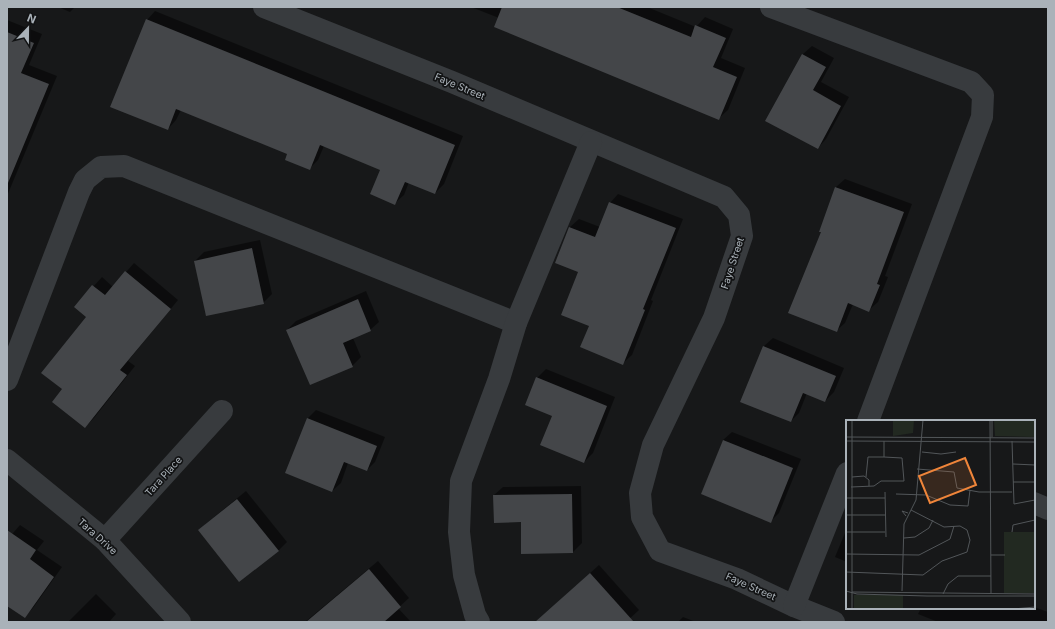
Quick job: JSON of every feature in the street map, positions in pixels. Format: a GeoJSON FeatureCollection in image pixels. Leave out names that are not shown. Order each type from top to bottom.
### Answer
{"type":"FeatureCollection","features":[{"type":"Feature","properties":{"kind":"street","name":"Faye Street"},"geometry":{"type":"LineString","coordinates":[[264,7],[452,82],[724,197],[739,215],[742,236],[714,318],[653,445],[640,493],[642,517],[660,551],[737,579],[794,606],[834,622]]}},
{"type":"Feature","properties":{"kind":"street"},"geometry":{"type":"LineString","coordinates":[[771,7],[971,82],[983,95],[982,117],[868,420]]}},
{"type":"Feature","properties":{"kind":"street"},"geometry":{"type":"LineString","coordinates":[[479,622],[475,615],[463,568],[459,532],[461,480],[499,379],[516,323],[591,142]]}},
{"type":"Feature","properties":{"kind":"street"},"geometry":{"type":"LineString","coordinates":[[7,380],[79,192],[85,180],[101,167],[124,166],[516,323]]}},
{"type":"Feature","properties":{"kind":"street","name":"Tara Place"},"geometry":{"type":"LineString","coordinates":[[105,540],[222,411]]}},
{"type":"Feature","properties":{"kind":"street","name":"Tara Drive"},"geometry":{"type":"LineString","coordinates":[[7,460],[105,540],[180,622]]}},
{"type":"Feature","properties":{"kind":"street"},"geometry":{"type":"LineString","coordinates":[[794,606],[846,476]]}},
{"type":"Feature","properties":{"kind":"street"},"geometry":{"type":"LineString","coordinates":[[1035,503],[1048,509]]}},
{"type":"Feature","properties":{"kind":"building"},"geometry":{"type":"Polygon","coordinates":[[[502,7],[617,7],[691,37],[695,25],[726,38],[713,67],[737,77],[719,120],[494,27],[502,7]]]}},
{"type":"Feature","properties":{"kind":"building"},"geometry":{"type":"Polygon","coordinates":[[[146,19],[455,145],[435,194],[405,182],[395,205],[370,194],[380,170],[320,145],[310,170],[285,160],[287,154],[176,109],[168,130],[110,107],[146,19]]]}},
{"type":"Feature","properties":{"kind":"building"},"geometry":{"type":"Polygon","coordinates":[[[7,32],[34,43],[21,73],[49,84],[8,183],[7,32]]]}},
{"type":"Feature","properties":{"kind":"building"},"geometry":{"type":"Polygon","coordinates":[[[802,54],[826,67],[813,90],[841,106],[818,149],[765,121],[802,54]]]}},
{"type":"Feature","properties":{"kind":"building"},"geometry":{"type":"Polygon","coordinates":[[[835,187],[904,212],[877,284],[880,285],[869,312],[848,303],[837,332],[788,313],[821,232],[819,232],[835,187]]]}},
{"type":"Feature","properties":{"kind":"building"},"geometry":{"type":"Polygon","coordinates":[[[609,202],[676,228],[643,309],[645,310],[623,365],[580,347],[589,326],[561,315],[578,272],[555,263],[569,227],[595,237],[609,202]]]}},
{"type":"Feature","properties":{"kind":"building"},"geometry":{"type":"Polygon","coordinates":[[[252,248],[264,304],[206,316],[194,261],[252,248]]]}},
{"type":"Feature","properties":{"kind":"building"},"geometry":{"type":"Polygon","coordinates":[[[125,271],[171,309],[120,370],[127,375],[85,428],[52,402],[62,389],[41,373],[86,317],[74,307],[92,285],[105,295],[125,271]]]}},
{"type":"Feature","properties":{"kind":"building"},"geometry":{"type":"Polygon","coordinates":[[[358,299],[371,331],[343,343],[353,367],[310,385],[286,330],[358,299]]]}},
{"type":"Feature","properties":{"kind":"building"},"geometry":{"type":"Polygon","coordinates":[[[763,346],[836,376],[825,402],[803,393],[791,422],[740,402],[763,346]]]}},
{"type":"Feature","properties":{"kind":"building"},"geometry":{"type":"Polygon","coordinates":[[[536,377],[607,406],[584,463],[540,445],[552,416],[525,405],[536,377]]]}},
{"type":"Feature","properties":{"kind":"building"},"geometry":{"type":"Polygon","coordinates":[[[307,418],[377,446],[367,471],[344,462],[332,492],[285,473],[307,418]]]}},
{"type":"Feature","properties":{"kind":"building"},"geometry":{"type":"Polygon","coordinates":[[[723,440],[793,468],[771,523],[701,494],[723,440]]]}},
{"type":"Feature","properties":{"kind":"building"},"geometry":{"type":"Polygon","coordinates":[[[572,494],[573,553],[521,554],[521,522],[494,523],[493,495],[572,494]]]}},
{"type":"Feature","properties":{"kind":"building"},"geometry":{"type":"Polygon","coordinates":[[[237,499],[279,551],[239,582],[198,530],[237,499]]]}},
{"type":"Feature","properties":{"kind":"building"},"geometry":{"type":"Polygon","coordinates":[[[7,530],[36,550],[30,559],[54,577],[25,618],[7,606],[7,530]]]}},
{"type":"Feature","properties":{"kind":"building"},"geometry":{"type":"Polygon","coordinates":[[[369,569],[401,607],[384,622],[306,622],[369,569]]]}},
{"type":"Feature","properties":{"kind":"building"},"geometry":{"type":"Polygon","coordinates":[[[590,573],[634,622],[535,622],[590,573]]]}}]}
